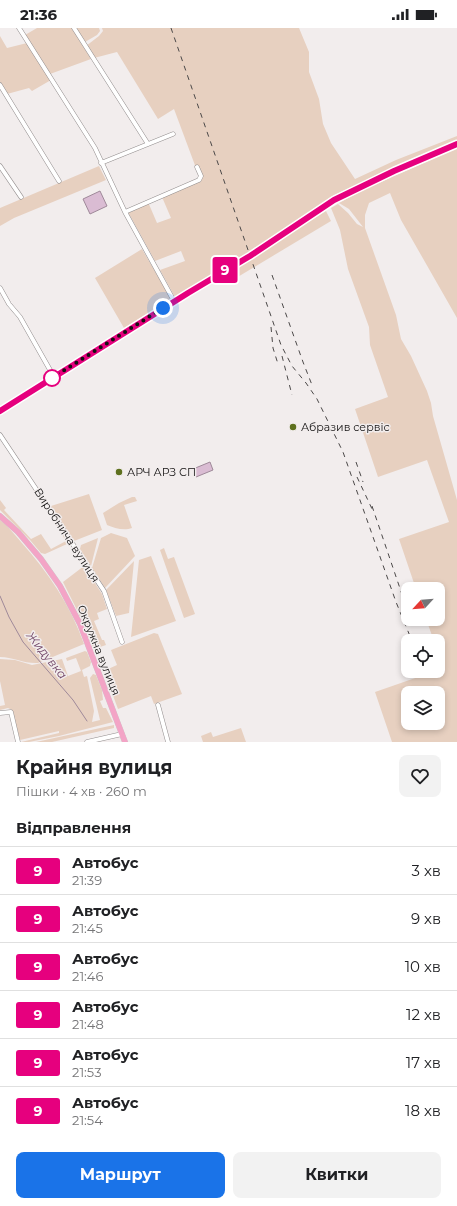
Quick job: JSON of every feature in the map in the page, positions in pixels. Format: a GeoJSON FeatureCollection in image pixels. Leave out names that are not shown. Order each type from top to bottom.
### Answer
{"type":"FeatureCollection","features":[{"type":"Feature","properties":{"kind":"main road","name":"Окружна вулиця"},"geometry":{"type":"LineString","coordinates":[[0,516],[31,548],[60,586],[80,624],[125,742]]}},
{"type":"Feature","properties":{"kind":"street"},"geometry":{"type":"LineString","coordinates":[[19,28],[95,148],[125,212],[174,301]]}},
{"type":"Feature","properties":{"kind":"street"},"geometry":{"type":"LineString","coordinates":[[74,28],[148,144]]}},
{"type":"Feature","properties":{"kind":"street"},"geometry":{"type":"LineString","coordinates":[[0,85],[59,181]]}},
{"type":"Feature","properties":{"kind":"street"},"geometry":{"type":"LineString","coordinates":[[101,163],[173,134]]}},
{"type":"Feature","properties":{"kind":"street"},"geometry":{"type":"LineString","coordinates":[[0,411],[174,301],[250,256],[334,200],[394,171],[457,144]]}},
{"type":"Feature","properties":{"kind":"street"},"geometry":{"type":"LineString","coordinates":[[0,166],[21,197]]}},
{"type":"Feature","properties":{"kind":"street"},"geometry":{"type":"LineString","coordinates":[[125,212],[199,180],[201,176],[197,167]]}},
{"type":"Feature","properties":{"kind":"street"},"geometry":{"type":"LineString","coordinates":[[0,288],[9,304],[20,317],[54,377]]}},
{"type":"Feature","properties":{"kind":"street","name":"Виробнича вулиця"},"geometry":{"type":"LineString","coordinates":[[0,435],[104,591],[122,642]]}},
{"type":"Feature","properties":{"kind":"street"},"geometry":{"type":"LineString","coordinates":[[158,705],[168,742]]}},
{"type":"Feature","properties":{"kind":"street"},"geometry":{"type":"LineString","coordinates":[[0,713],[11,712],[18,742]]}},
{"type":"Feature","properties":{"kind":"street"},"geometry":{"type":"LineString","coordinates":[[86,742],[122,734]]}},
{"type":"Feature","properties":{"kind":"shaded area"},"geometry":{"type":"Polygon","coordinates":[[[37,28],[72,28],[91,59],[50,74],[25,35],[37,28]]]}},
{"type":"Feature","properties":{"kind":"shaded area"},"geometry":{"type":"Polygon","coordinates":[[[75,28],[99,28],[100,31],[97,35],[85,42],[75,28]]]}},
{"type":"Feature","properties":{"kind":"shaded area"},"geometry":{"type":"Polygon","coordinates":[[[102,28],[299,28],[309,52],[309,72],[319,99],[323,124],[331,143],[355,179],[396,160],[457,136],[457,141],[334,195],[247,254],[175,297],[160,270],[185,261],[181,251],[155,261],[128,212],[148,202],[157,223],[171,218],[162,197],[200,181],[202,176],[196,168],[174,109],[158,119],[117,52],[94,58],[86,46],[99,36],[103,31],[102,28]]]}},
{"type":"Feature","properties":{"kind":"shaded area"},"geometry":{"type":"Polygon","coordinates":[[[0,36],[7,48],[27,43],[51,80],[32,91],[29,88],[7,94],[0,82],[0,36]]]}},
{"type":"Feature","properties":{"kind":"shaded area"},"geometry":{"type":"Polygon","coordinates":[[[457,148],[457,318],[401,220],[390,193],[369,203],[365,215],[365,228],[396,315],[401,339],[411,356],[427,391],[457,500],[457,742],[392,742],[375,692],[415,678],[445,678],[445,634],[431,634],[429,626],[445,626],[445,582],[414,582],[399,539],[449,522],[427,460],[378,477],[355,409],[388,397],[370,345],[369,327],[348,269],[340,230],[331,208],[338,204],[357,224],[363,227],[349,209],[339,203],[363,190],[457,148]]]}},
{"type":"Feature","properties":{"kind":"shaded area"},"geometry":{"type":"Polygon","coordinates":[[[99,166],[106,180],[14,218],[0,226],[0,208],[99,166]]]}},
{"type":"Feature","properties":{"kind":"shaded area"},"geometry":{"type":"Polygon","coordinates":[[[100,191],[107,206],[90,214],[83,199],[100,191]]]}},
{"type":"Feature","properties":{"kind":"shaded area"},"geometry":{"type":"Polygon","coordinates":[[[326,211],[331,221],[231,281],[232,269],[326,211]]]}},
{"type":"Feature","properties":{"kind":"shaded area"},"geometry":{"type":"Polygon","coordinates":[[[142,249],[171,299],[124,328],[95,278],[142,249]]]}},
{"type":"Feature","properties":{"kind":"shaded area"},"geometry":{"type":"Polygon","coordinates":[[[210,462],[213,470],[196,477],[193,469],[210,462]]]}},
{"type":"Feature","properties":{"kind":"shaded area"},"geometry":{"type":"Polygon","coordinates":[[[89,494],[102,530],[74,541],[51,506],[89,494]]]}},
{"type":"Feature","properties":{"kind":"shaded area"},"geometry":{"type":"Polygon","coordinates":[[[132,497],[135,497],[137,501],[124,505],[132,528],[122,529],[107,525],[103,513],[132,497]]]}},
{"type":"Feature","properties":{"kind":"shaded area"},"geometry":{"type":"Polygon","coordinates":[[[0,500],[6,508],[4,510],[31,539],[41,534],[51,549],[66,541],[53,520],[67,539],[67,544],[45,554],[41,553],[0,510],[0,500]]]}},
{"type":"Feature","properties":{"kind":"shaded area"},"geometry":{"type":"Polygon","coordinates":[[[0,520],[31,553],[58,590],[79,630],[84,644],[38,663],[0,657],[0,520]]]}},
{"type":"Feature","properties":{"kind":"shaded area"},"geometry":{"type":"Polygon","coordinates":[[[111,533],[127,538],[135,556],[105,588],[92,568],[101,538],[111,533]]]}},
{"type":"Feature","properties":{"kind":"shaded area"},"geometry":{"type":"Polygon","coordinates":[[[98,538],[91,566],[80,549],[81,545],[98,538]]]}},
{"type":"Feature","properties":{"kind":"shaded area"},"geometry":{"type":"Polygon","coordinates":[[[164,548],[168,559],[174,557],[195,614],[184,618],[160,550],[164,548]]]}},
{"type":"Feature","properties":{"kind":"shaded area"},"geometry":{"type":"Polygon","coordinates":[[[151,556],[176,621],[131,637],[139,560],[151,556]]]}},
{"type":"Feature","properties":{"kind":"shaded area"},"geometry":{"type":"Polygon","coordinates":[[[134,561],[129,613],[116,616],[106,590],[134,561]]]}},
{"type":"Feature","properties":{"kind":"shaded area"},"geometry":{"type":"Polygon","coordinates":[[[84,566],[102,594],[107,609],[97,613],[99,619],[94,621],[102,640],[104,640],[106,645],[97,648],[92,646],[63,582],[84,566]]]}},
{"type":"Feature","properties":{"kind":"shaded area"},"geometry":{"type":"Polygon","coordinates":[[[154,633],[158,634],[182,694],[154,704],[151,696],[118,709],[105,674],[106,670],[117,665],[111,650],[154,633]]]}},
{"type":"Feature","properties":{"kind":"shaded area"},"geometry":{"type":"Polygon","coordinates":[[[85,651],[87,652],[91,662],[90,666],[82,670],[84,677],[87,676],[94,711],[92,722],[100,720],[90,678],[93,674],[96,675],[102,690],[103,700],[100,701],[103,708],[106,708],[113,722],[59,736],[29,742],[21,742],[59,733],[59,731],[20,740],[12,710],[8,708],[0,710],[0,706],[5,705],[0,681],[0,659],[15,660],[32,665],[62,659],[68,676],[81,671],[76,658],[67,661],[66,658],[85,651]]]}},
{"type":"Feature","properties":{"kind":"shaded area"},"geometry":{"type":"Polygon","coordinates":[[[114,725],[114,728],[52,742],[36,742],[114,725]]]}},
{"type":"Feature","properties":{"kind":"shaded area"},"geometry":{"type":"Polygon","coordinates":[[[241,728],[246,742],[203,742],[201,736],[211,732],[213,737],[241,728]]]}},
{"type":"Feature","properties":{"kind":"waterway","name":"Жидувка"},"geometry":{"type":"LineString","coordinates":[[0,596],[9,617],[23,642],[73,700],[87,721]]}},
{"type":"Feature","properties":{"kind":"railway"},"geometry":{"type":"LineString","coordinates":[[171,28],[281,345],[292,366],[317,399],[343,452],[396,602],[409,634]]}},
{"type":"Feature","properties":{"kind":"railway"},"geometry":{"type":"LineString","coordinates":[[272,275],[312,385]]}},
{"type":"Feature","properties":{"kind":"railway"},"geometry":{"type":"LineString","coordinates":[[271,327],[273,348],[278,364]]}},
{"type":"Feature","properties":{"kind":"railway"},"geometry":{"type":"LineString","coordinates":[[282,356],[292,395]]}},
{"type":"Feature","properties":{"kind":"railway"},"geometry":{"type":"LineString","coordinates":[[356,462],[363,482]]}},
{"type":"Feature","properties":{"kind":"railway"},"geometry":{"type":"LineString","coordinates":[[357,477],[373,511]]}},
{"type":"Feature","properties":{"kind":"railway"},"geometry":{"type":"LineString","coordinates":[[372,506],[401,591]]}},
{"type":"Feature","properties":{"kind":"bus line","name":"9"},"geometry":{"type":"LineString","coordinates":[[0,411],[188,293],[250,256],[334,200],[354,189],[457,144]]}},
{"type":"Feature","properties":{"kind":"place","name":"Абразив сервіс"},"geometry":{"type":"Point","coordinates":[293,427]}},
{"type":"Feature","properties":{"kind":"place","name":"АРЧ АРЗ СП"},"geometry":{"type":"Point","coordinates":[119,472]}},
{"type":"Feature","properties":{"kind":"route"},"geometry":{"type":"LineString","coordinates":[[52,378],[163,308]]}}]}
